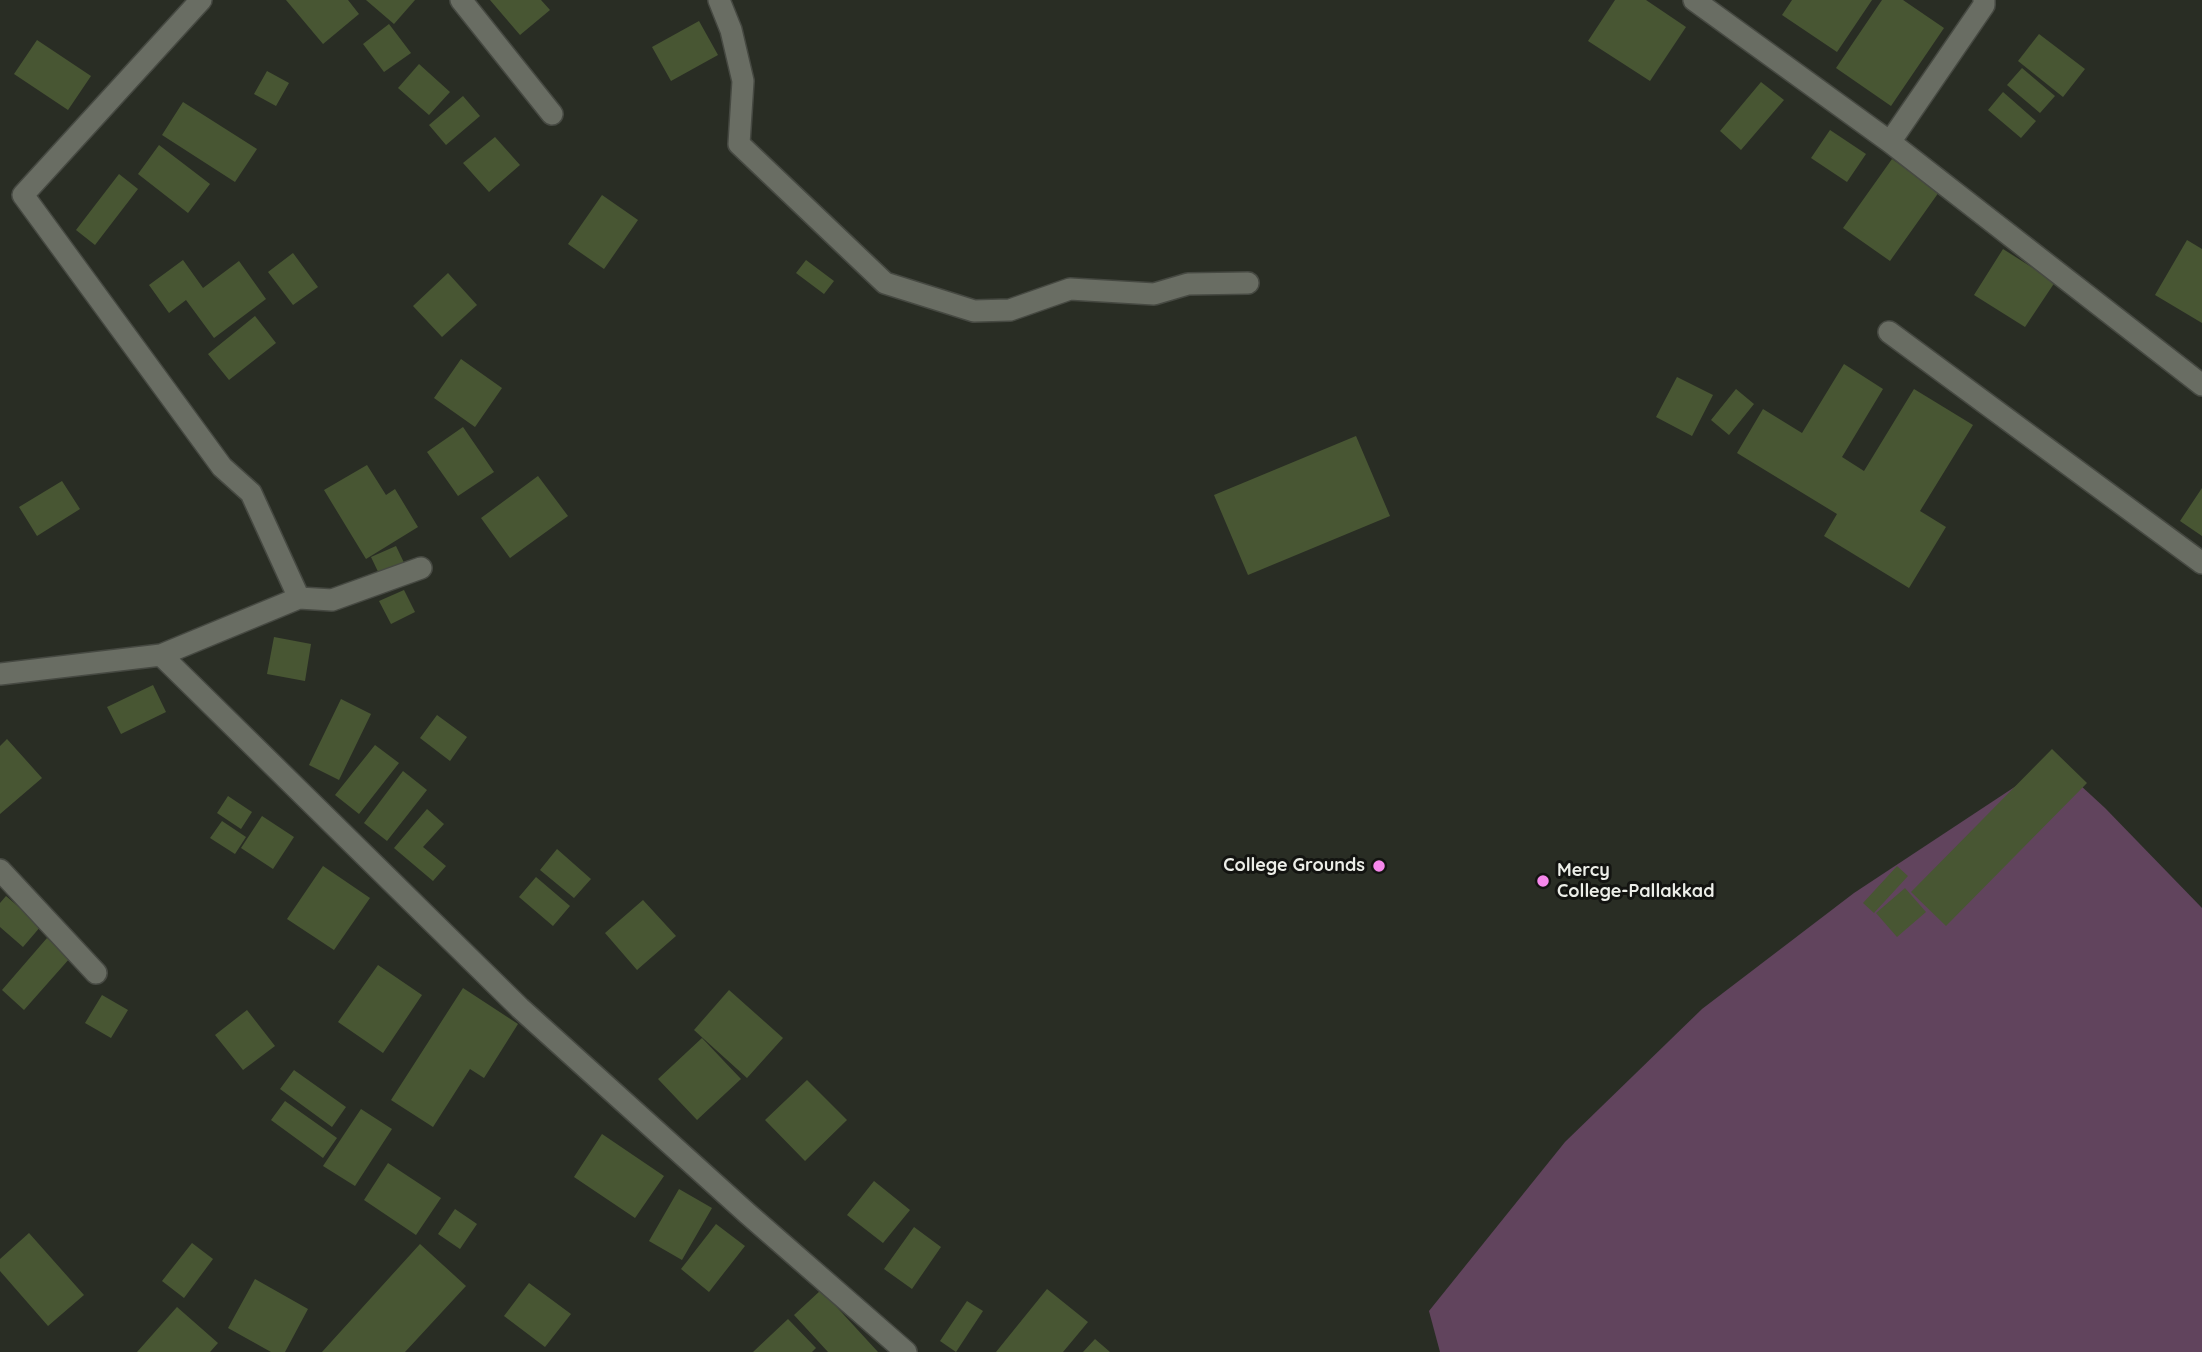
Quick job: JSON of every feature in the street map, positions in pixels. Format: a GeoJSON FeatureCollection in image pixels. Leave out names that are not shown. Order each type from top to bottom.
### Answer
{"type":"FeatureCollection","features":[{"type":"Feature","properties":{"kind":"street"},"geometry":{"type":"LineString","coordinates":[[201,0],[23,195],[222,467],[251,493],[299,598]]}},
{"type":"Feature","properties":{"kind":"street"},"geometry":{"type":"LineString","coordinates":[[461,0],[552,114]]}},
{"type":"Feature","properties":{"kind":"street"},"geometry":{"type":"LineString","coordinates":[[719,0],[731,30],[743,80],[739,144],[884,283],[974,311],[1010,310],[1070,289],[1154,294],[1188,284],[1248,283]]}},
{"type":"Feature","properties":{"kind":"street"},"geometry":{"type":"LineString","coordinates":[[1694,0],[1890,142],[2202,385]]}},
{"type":"Feature","properties":{"kind":"street"},"geometry":{"type":"LineString","coordinates":[[1890,142],[1984,5],[1984,0]]}},
{"type":"Feature","properties":{"kind":"street"},"geometry":{"type":"LineString","coordinates":[[1889,332],[2202,563]]}},
{"type":"Feature","properties":{"kind":"street"},"geometry":{"type":"LineString","coordinates":[[0,674],[161,655],[299,598],[332,600],[421,568]]}},
{"type":"Feature","properties":{"kind":"street"},"geometry":{"type":"LineString","coordinates":[[161,655],[520,1008],[906,1352]]}},
{"type":"Feature","properties":{"kind":"street"},"geometry":{"type":"LineString","coordinates":[[0,870],[96,973]]}},
{"type":"Feature","properties":{"kind":"shaded area"},"geometry":{"type":"Polygon","coordinates":[[[2054,761],[2105,808],[2202,908],[2202,1352],[1440,1352],[1429,1311],[1565,1142],[1702,1009],[1854,893],[2054,761]]]}},
{"type":"Feature","properties":{"kind":"building"},"geometry":{"type":"Polygon","coordinates":[[[286,0],[348,0],[359,14],[323,44],[286,0]]]}},
{"type":"Feature","properties":{"kind":"building"},"geometry":{"type":"Polygon","coordinates":[[[366,0],[415,0],[394,24],[366,0]]]}},
{"type":"Feature","properties":{"kind":"building"},"geometry":{"type":"Polygon","coordinates":[[[490,0],[541,0],[550,10],[520,35],[490,0]]]}},
{"type":"Feature","properties":{"kind":"building"},"geometry":{"type":"Polygon","coordinates":[[[1615,0],[1646,0],[1686,27],[1650,81],[1588,41],[1615,0]]]}},
{"type":"Feature","properties":{"kind":"building"},"geometry":{"type":"Polygon","coordinates":[[[1792,0],[1872,0],[1837,52],[1782,15],[1792,0]]]}},
{"type":"Feature","properties":{"kind":"building"},"geometry":{"type":"Polygon","coordinates":[[[1882,0],[1903,0],[1944,28],[1891,106],[1836,68],[1882,0]]]}},
{"type":"Feature","properties":{"kind":"building"},"geometry":{"type":"Polygon","coordinates":[[[699,21],[718,55],[671,81],[652,47],[699,21]]]}},
{"type":"Feature","properties":{"kind":"building"},"geometry":{"type":"Polygon","coordinates":[[[389,24],[411,53],[384,72],[363,44],[389,24]]]}},
{"type":"Feature","properties":{"kind":"building"},"geometry":{"type":"Polygon","coordinates":[[[2039,34],[2085,69],[2063,97],[2018,61],[2039,34]]]}},
{"type":"Feature","properties":{"kind":"building"},"geometry":{"type":"Polygon","coordinates":[[[37,40],[91,76],[68,110],[14,74],[37,40]]]}},
{"type":"Feature","properties":{"kind":"building"},"geometry":{"type":"Polygon","coordinates":[[[419,64],[450,92],[429,115],[398,88],[419,64]]]}},
{"type":"Feature","properties":{"kind":"building"},"geometry":{"type":"Polygon","coordinates":[[[2022,68],[2055,96],[2040,113],[2007,85],[2022,68]]]}},
{"type":"Feature","properties":{"kind":"building"},"geometry":{"type":"Polygon","coordinates":[[[267,71],[289,83],[276,106],[254,94],[267,71]]]}},
{"type":"Feature","properties":{"kind":"building"},"geometry":{"type":"Polygon","coordinates":[[[1761,82],[1784,100],[1741,150],[1720,131],[1761,82]]]}},
{"type":"Feature","properties":{"kind":"building"},"geometry":{"type":"Polygon","coordinates":[[[2003,92],[2036,121],[2021,138],[1988,110],[2003,92]]]}},
{"type":"Feature","properties":{"kind":"building"},"geometry":{"type":"Polygon","coordinates":[[[463,96],[480,116],[446,145],[429,125],[463,96]]]}},
{"type":"Feature","properties":{"kind":"building"},"geometry":{"type":"Polygon","coordinates":[[[183,102],[257,149],[235,182],[162,135],[183,102]]]}},
{"type":"Feature","properties":{"kind":"building"},"geometry":{"type":"Polygon","coordinates":[[[1830,130],[1866,154],[1847,182],[1811,158],[1830,130]]]}},
{"type":"Feature","properties":{"kind":"building"},"geometry":{"type":"Polygon","coordinates":[[[495,137],[520,165],[489,192],[463,163],[495,137]]]}},
{"type":"Feature","properties":{"kind":"building"},"geometry":{"type":"Polygon","coordinates":[[[159,145],[210,184],[188,213],[138,174],[159,145]]]}},
{"type":"Feature","properties":{"kind":"building"},"geometry":{"type":"Polygon","coordinates":[[[1892,159],[1939,192],[1890,261],[1843,228],[1892,159]]]}},
{"type":"Feature","properties":{"kind":"building"},"geometry":{"type":"Polygon","coordinates":[[[119,174],[138,189],[95,245],[76,230],[119,174]]]}},
{"type":"Feature","properties":{"kind":"building"},"geometry":{"type":"Polygon","coordinates":[[[602,195],[638,220],[604,269],[568,244],[602,195]]]}},
{"type":"Feature","properties":{"kind":"building"},"geometry":{"type":"Polygon","coordinates":[[[2187,240],[2202,249],[2202,323],[2155,295],[2187,240]]]}},
{"type":"Feature","properties":{"kind":"building"},"geometry":{"type":"Polygon","coordinates":[[[2003,249],[2055,282],[2025,327],[1974,295],[2003,249]]]}},
{"type":"Feature","properties":{"kind":"building"},"geometry":{"type":"Polygon","coordinates":[[[293,253],[318,287],[293,305],[268,272],[293,253]]]}},
{"type":"Feature","properties":{"kind":"building"},"geometry":{"type":"Polygon","coordinates":[[[183,260],[203,288],[239,261],[266,299],[214,338],[186,300],[169,313],[149,285],[183,260]]]}},
{"type":"Feature","properties":{"kind":"building"},"geometry":{"type":"Polygon","coordinates":[[[806,260],[834,281],[824,294],[796,273],[806,260]]]}},
{"type":"Feature","properties":{"kind":"building"},"geometry":{"type":"Polygon","coordinates":[[[448,273],[477,305],[442,337],[413,306],[448,273]]]}},
{"type":"Feature","properties":{"kind":"building"},"geometry":{"type":"Polygon","coordinates":[[[255,316],[276,343],[229,380],[208,354],[255,316]]]}},
{"type":"Feature","properties":{"kind":"building"},"geometry":{"type":"Polygon","coordinates":[[[461,359],[502,388],[475,427],[434,398],[461,359]]]}},
{"type":"Feature","properties":{"kind":"building"},"geometry":{"type":"Polygon","coordinates":[[[1844,364],[1883,389],[1842,457],[1864,471],[1914,389],[1973,425],[1920,511],[1946,527],[1909,588],[1824,536],[1837,514],[1737,453],[1763,409],[1802,433],[1844,364]]]}},
{"type":"Feature","properties":{"kind":"building"},"geometry":{"type":"Polygon","coordinates":[[[1677,377],[1713,395],[1692,436],[1656,417],[1677,377]]]}},
{"type":"Feature","properties":{"kind":"building"},"geometry":{"type":"Polygon","coordinates":[[[1736,389],[1754,404],[1729,435],[1711,420],[1736,389]]]}},
{"type":"Feature","properties":{"kind":"building"},"geometry":{"type":"Polygon","coordinates":[[[463,427],[494,472],[458,496],[427,452],[463,427]]]}},
{"type":"Feature","properties":{"kind":"building"},"geometry":{"type":"Polygon","coordinates":[[[1356,436],[1390,516],[1248,575],[1214,495],[1356,436]]]}},
{"type":"Feature","properties":{"kind":"building"},"geometry":{"type":"Polygon","coordinates":[[[367,465],[386,495],[395,489],[418,527],[366,559],[324,490],[367,465]]]}},
{"type":"Feature","properties":{"kind":"building"},"geometry":{"type":"Polygon","coordinates":[[[538,476],[568,516],[510,558],[481,518],[538,476]]]}},
{"type":"Feature","properties":{"kind":"building"},"geometry":{"type":"Polygon","coordinates":[[[62,481],[80,509],[37,536],[19,507],[62,481]]]}},
{"type":"Feature","properties":{"kind":"building"},"geometry":{"type":"Polygon","coordinates":[[[2202,488],[2202,536],[2180,521],[2202,488]]]}},
{"type":"Feature","properties":{"kind":"building"},"geometry":{"type":"Polygon","coordinates":[[[396,546],[407,569],[382,580],[371,557],[396,546]]]}},
{"type":"Feature","properties":{"kind":"building"},"geometry":{"type":"Polygon","coordinates":[[[404,590],[415,612],[391,624],[379,601],[404,590]]]}},
{"type":"Feature","properties":{"kind":"building"},"geometry":{"type":"Polygon","coordinates":[[[274,637],[311,644],[305,681],[267,674],[274,637]]]}},
{"type":"Feature","properties":{"kind":"building"},"geometry":{"type":"Polygon","coordinates":[[[153,685],[166,712],[121,734],[107,707],[153,685]]]}},
{"type":"Feature","properties":{"kind":"building"},"geometry":{"type":"Polygon","coordinates":[[[341,699],[371,714],[339,780],[309,765],[341,699]]]}},
{"type":"Feature","properties":{"kind":"building"},"geometry":{"type":"Polygon","coordinates":[[[437,715],[467,737],[450,761],[420,738],[437,715]]]}},
{"type":"Feature","properties":{"kind":"building"},"geometry":{"type":"Polygon","coordinates":[[[7,739],[42,778],[0,814],[0,746],[7,739]]]}},
{"type":"Feature","properties":{"kind":"building"},"geometry":{"type":"Polygon","coordinates":[[[375,745],[399,763],[359,814],[335,795],[375,745]]]}},
{"type":"Feature","properties":{"kind":"building"},"geometry":{"type":"Polygon","coordinates":[[[2052,749],[2087,783],[1946,926],[1911,892],[2052,749]]]}},
{"type":"Feature","properties":{"kind":"building"},"geometry":{"type":"Polygon","coordinates":[[[403,771],[427,790],[387,841],[364,823],[403,771]]]}},
{"type":"Feature","properties":{"kind":"building"},"geometry":{"type":"Polygon","coordinates":[[[228,796],[252,812],[241,829],[217,813],[228,796]]]}},
{"type":"Feature","properties":{"kind":"building"},"geometry":{"type":"Polygon","coordinates":[[[427,809],[444,824],[423,847],[446,866],[433,881],[394,848],[427,809]]]}},
{"type":"Feature","properties":{"kind":"building"},"geometry":{"type":"Polygon","coordinates":[[[262,816],[294,837],[273,869],[241,848],[262,816]]]}},
{"type":"Feature","properties":{"kind":"building"},"geometry":{"type":"Polygon","coordinates":[[[222,821],[246,837],[235,854],[210,838],[222,821]]]}},
{"type":"Feature","properties":{"kind":"building"},"geometry":{"type":"Polygon","coordinates":[[[557,849],[591,879],[574,898],[540,870],[557,849]]]}},
{"type":"Feature","properties":{"kind":"building"},"geometry":{"type":"Polygon","coordinates":[[[323,866],[370,898],[334,950],[287,919],[323,866]]]}},
{"type":"Feature","properties":{"kind":"building"},"geometry":{"type":"Polygon","coordinates":[[[1897,866],[1908,876],[1874,913],[1863,903],[1897,866]]]}},
{"type":"Feature","properties":{"kind":"building"},"geometry":{"type":"Polygon","coordinates":[[[536,877],[570,906],[553,926],[519,897],[536,877]]]}},
{"type":"Feature","properties":{"kind":"building"},"geometry":{"type":"Polygon","coordinates":[[[1905,888],[1926,912],[1897,937],[1876,913],[1905,888]]]}},
{"type":"Feature","properties":{"kind":"building"},"geometry":{"type":"Polygon","coordinates":[[[6,896],[41,926],[23,947],[0,927],[0,903],[6,896]]]}},
{"type":"Feature","properties":{"kind":"building"},"geometry":{"type":"Polygon","coordinates":[[[643,900],[676,936],[637,970],[605,933],[643,900]]]}},
{"type":"Feature","properties":{"kind":"building"},"geometry":{"type":"Polygon","coordinates":[[[47,938],[70,958],[24,1010],[2,990],[47,938]]]}},
{"type":"Feature","properties":{"kind":"building"},"geometry":{"type":"Polygon","coordinates":[[[378,965],[422,995],[383,1053],[338,1022],[378,965]]]}},
{"type":"Feature","properties":{"kind":"building"},"geometry":{"type":"Polygon","coordinates":[[[463,988],[518,1024],[484,1078],[470,1069],[433,1127],[391,1100],[463,988]]]}},
{"type":"Feature","properties":{"kind":"building"},"geometry":{"type":"Polygon","coordinates":[[[729,990],[783,1038],[747,1078],[694,1030],[729,990]]]}},
{"type":"Feature","properties":{"kind":"building"},"geometry":{"type":"Polygon","coordinates":[[[102,995],[128,1010],[111,1038],[85,1023],[102,995]]]}},
{"type":"Feature","properties":{"kind":"building"},"geometry":{"type":"Polygon","coordinates":[[[247,1010],[275,1046],[243,1070],[215,1035],[247,1010]]]}},
{"type":"Feature","properties":{"kind":"building"},"geometry":{"type":"Polygon","coordinates":[[[702,1038],[741,1079],[697,1120],[658,1079],[702,1038]]]}},
{"type":"Feature","properties":{"kind":"building"},"geometry":{"type":"Polygon","coordinates":[[[294,1070],[346,1107],[332,1127],[280,1089],[294,1070]]]}},
{"type":"Feature","properties":{"kind":"building"},"geometry":{"type":"Polygon","coordinates":[[[807,1080],[847,1120],[805,1161],[765,1120],[807,1080]]]}},
{"type":"Feature","properties":{"kind":"building"},"geometry":{"type":"Polygon","coordinates":[[[285,1101],[337,1138],[323,1158],[271,1120],[285,1101]]]}},
{"type":"Feature","properties":{"kind":"building"},"geometry":{"type":"Polygon","coordinates":[[[361,1109],[392,1129],[355,1186],[323,1166],[361,1109]]]}},
{"type":"Feature","properties":{"kind":"building"},"geometry":{"type":"Polygon","coordinates":[[[602,1134],[664,1176],[635,1218],[574,1177],[602,1134]]]}},
{"type":"Feature","properties":{"kind":"building"},"geometry":{"type":"Polygon","coordinates":[[[388,1163],[441,1198],[416,1235],[364,1200],[388,1163]]]}},
{"type":"Feature","properties":{"kind":"building"},"geometry":{"type":"Polygon","coordinates":[[[874,1181],[910,1210],[883,1243],[847,1215],[874,1181]]]}},
{"type":"Feature","properties":{"kind":"building"},"geometry":{"type":"Polygon","coordinates":[[[679,1189],[712,1208],[682,1260],[649,1241],[679,1189]]]}},
{"type":"Feature","properties":{"kind":"building"},"geometry":{"type":"Polygon","coordinates":[[[455,1209],[477,1224],[460,1249],[438,1234],[455,1209]]]}},
{"type":"Feature","properties":{"kind":"building"},"geometry":{"type":"Polygon","coordinates":[[[716,1224],[745,1246],[709,1292],[681,1269],[716,1224]]]}},
{"type":"Feature","properties":{"kind":"building"},"geometry":{"type":"Polygon","coordinates":[[[914,1227],[941,1247],[912,1289],[884,1269],[914,1227]]]}},
{"type":"Feature","properties":{"kind":"building"},"geometry":{"type":"Polygon","coordinates":[[[29,1233],[84,1295],[48,1326],[0,1271],[0,1259],[29,1233]]]}},
{"type":"Feature","properties":{"kind":"building"},"geometry":{"type":"Polygon","coordinates":[[[192,1243],[213,1259],[184,1298],[162,1281],[192,1243]]]}},
{"type":"Feature","properties":{"kind":"building"},"geometry":{"type":"Polygon","coordinates":[[[420,1244],[466,1286],[405,1352],[322,1352],[420,1244]]]}},
{"type":"Feature","properties":{"kind":"building"},"geometry":{"type":"Polygon","coordinates":[[[255,1279],[308,1309],[285,1352],[271,1352],[228,1328],[255,1279]]]}},
{"type":"Feature","properties":{"kind":"building"},"geometry":{"type":"Polygon","coordinates":[[[529,1283],[571,1314],[545,1347],[504,1316],[529,1283]]]}},
{"type":"Feature","properties":{"kind":"building"},"geometry":{"type":"Polygon","coordinates":[[[1047,1289],[1088,1322],[1063,1352],[996,1352],[1047,1289]]]}},
{"type":"Feature","properties":{"kind":"building"},"geometry":{"type":"Polygon","coordinates":[[[821,1290],[878,1352],[828,1352],[794,1315],[821,1290]]]}},
{"type":"Feature","properties":{"kind":"building"},"geometry":{"type":"Polygon","coordinates":[[[967,1301],[983,1311],[956,1352],[940,1341],[967,1301]]]}},
{"type":"Feature","properties":{"kind":"building"},"geometry":{"type":"Polygon","coordinates":[[[177,1307],[218,1343],[210,1352],[137,1352],[177,1307]]]}},
{"type":"Feature","properties":{"kind":"building"},"geometry":{"type":"Polygon","coordinates":[[[788,1319],[816,1348],[812,1352],[753,1352],[788,1319]]]}},
{"type":"Feature","properties":{"kind":"building"},"geometry":{"type":"Polygon","coordinates":[[[1095,1339],[1110,1352],[1083,1352],[1095,1339]]]}},
{"type":"Feature","properties":{"kind":"place","name":"College Grounds"},"geometry":{"type":"Point","coordinates":[1379,866]}},
{"type":"Feature","properties":{"kind":"place","name":"Mercy College-Pallakkad"},"geometry":{"type":"Point","coordinates":[1543,881]}}]}
